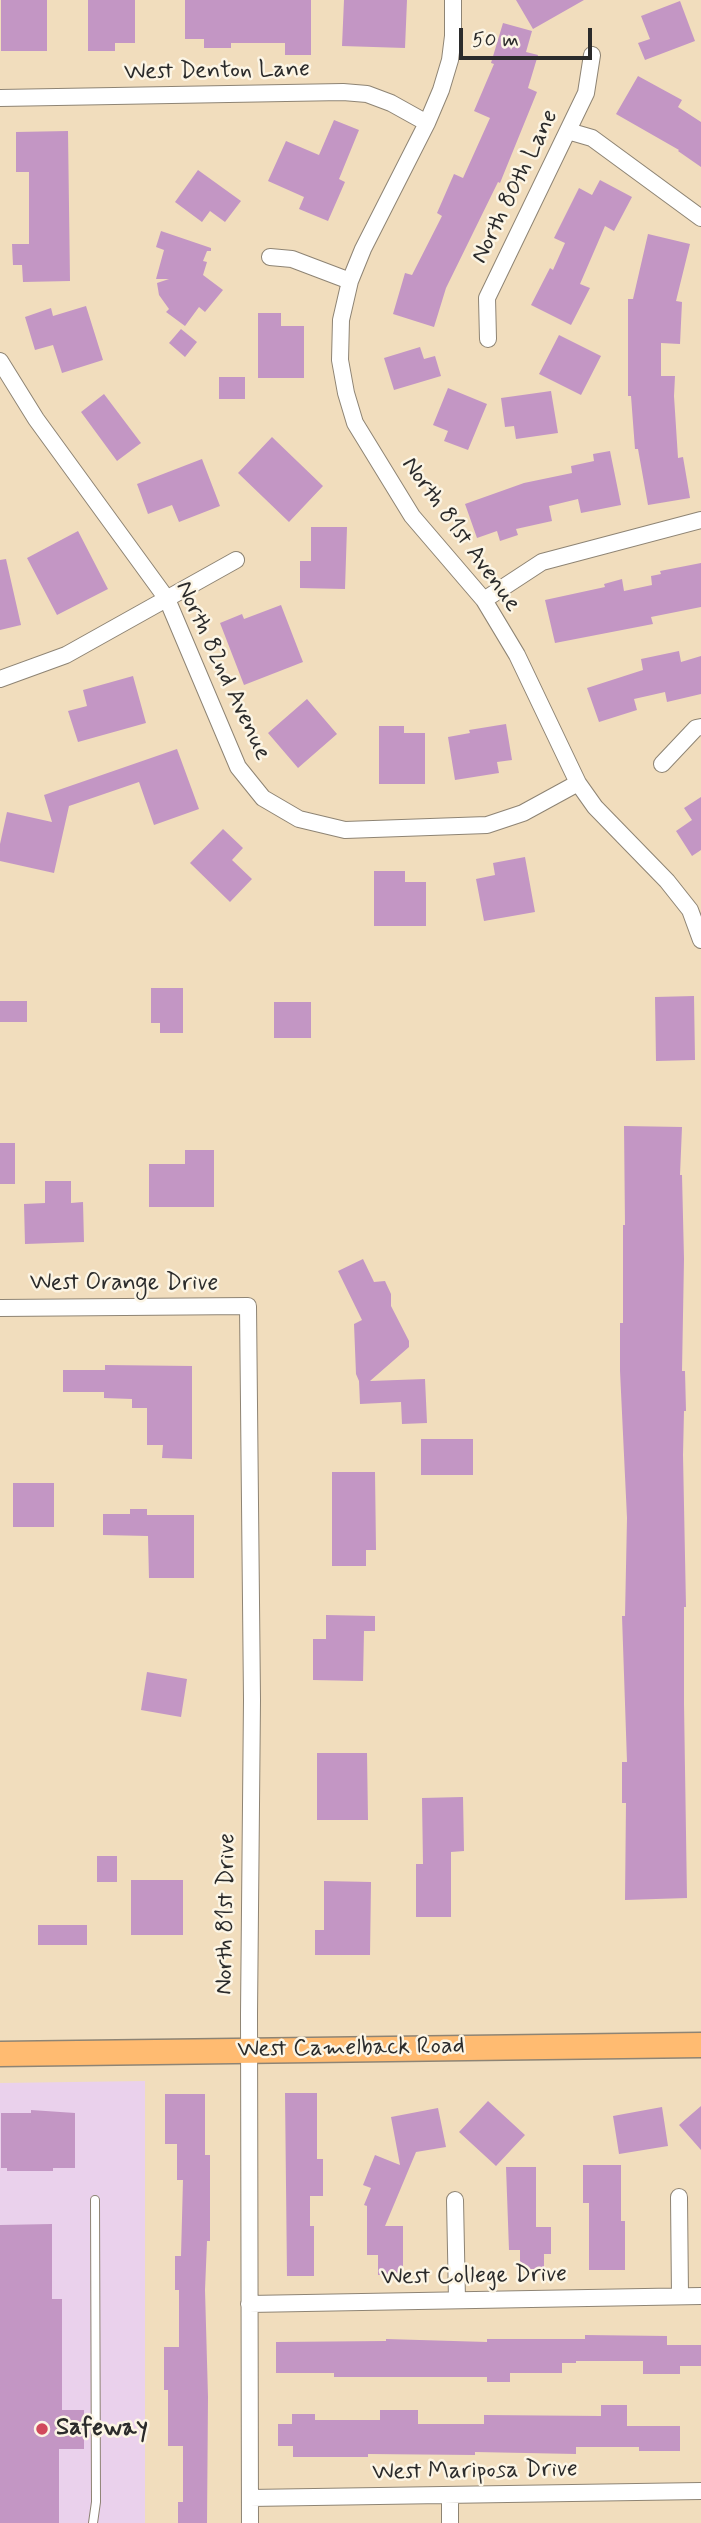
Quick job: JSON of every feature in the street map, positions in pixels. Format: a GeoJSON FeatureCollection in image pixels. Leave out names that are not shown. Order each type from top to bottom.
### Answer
{"type":"FeatureCollection","features":[{"type":"Feature","properties":{"kind":"main road","name":"West Camelback Road"},"geometry":{"type":"LineString","coordinates":[[0,2054],[701,2045]]}},
{"type":"Feature","properties":{"kind":"street","name":"North 81st Avenue"},"geometry":{"type":"LineString","coordinates":[[453,0],[450,60],[441,90],[427,123],[362,249],[350,281],[341,320],[340,360],[346,393],[355,423],[412,516],[484,600],[517,655],[578,783],[595,807],[667,881],[696,906],[701,940]]}},
{"type":"Feature","properties":{"kind":"street","name":"North 80th Lane"},"geometry":{"type":"LineString","coordinates":[[488,339],[487,298],[586,93],[592,55]]}},
{"type":"Feature","properties":{"kind":"street","name":"West Denton Lane"},"geometry":{"type":"LineString","coordinates":[[0,98],[343,92],[367,94],[427,123]]}},
{"type":"Feature","properties":{"kind":"street"},"geometry":{"type":"LineString","coordinates":[[568,131],[592,138],[701,218]]}},
{"type":"Feature","properties":{"kind":"street"},"geometry":{"type":"LineString","coordinates":[[270,257],[292,259],[350,281]]}},
{"type":"Feature","properties":{"kind":"street","name":"North 82nd Avenue"},"geometry":{"type":"LineString","coordinates":[[1,367],[167,599],[238,767],[263,798],[299,819],[345,830],[487,825],[523,813],[578,783]]}},
{"type":"Feature","properties":{"kind":"street"},"geometry":{"type":"LineString","coordinates":[[484,600],[542,562],[701,520]]}},
{"type":"Feature","properties":{"kind":"street"},"geometry":{"type":"LineString","coordinates":[[0,679],[66,655],[236,560]]}},
{"type":"Feature","properties":{"kind":"street"},"geometry":{"type":"LineString","coordinates":[[662,764],[696,728],[701,727]]}},
{"type":"Feature","properties":{"kind":"street","name":"West Orange Drive"},"geometry":{"type":"LineString","coordinates":[[0,1308],[248,1306]]}},
{"type":"Feature","properties":{"kind":"street","name":"North 81st Drive"},"geometry":{"type":"LineString","coordinates":[[248,1306],[252,1700],[249,2050],[250,2523]]}},
{"type":"Feature","properties":{"kind":"street"},"geometry":{"type":"LineString","coordinates":[[678,2197],[680,2296]]}},
{"type":"Feature","properties":{"kind":"street"},"geometry":{"type":"LineString","coordinates":[[455,2200],[457,2300]]}},
{"type":"Feature","properties":{"kind":"street","name":"West College Drive"},"geometry":{"type":"LineString","coordinates":[[249,2304],[701,2295]]}},
{"type":"Feature","properties":{"kind":"street","name":"West Mariposa Drive"},"geometry":{"type":"LineString","coordinates":[[250,2498],[701,2491]]}},
{"type":"Feature","properties":{"kind":"street"},"geometry":{"type":"LineString","coordinates":[[450,2495],[450,2523]]}},
{"type":"Feature","properties":{"kind":"lane"},"geometry":{"type":"LineString","coordinates":[[93,2523],[96,2502],[95,2200]]}},
{"type":"Feature","properties":{"kind":"shaded area"},"geometry":{"type":"Polygon","coordinates":[[[145,2081],[145,2523],[0,2523],[0,2083],[145,2081]]]}},
{"type":"Feature","properties":{"kind":"building"},"geometry":{"type":"Polygon","coordinates":[[[1,0],[47,0],[47,51],[1,51],[1,0]]]}},
{"type":"Feature","properties":{"kind":"building"},"geometry":{"type":"Polygon","coordinates":[[[88,0],[135,0],[135,43],[115,43],[115,51],[88,51],[88,0]]]}},
{"type":"Feature","properties":{"kind":"building"},"geometry":{"type":"Polygon","coordinates":[[[185,0],[311,0],[311,55],[285,55],[285,43],[231,43],[231,48],[204,48],[204,39],[185,39],[185,0]]]}},
{"type":"Feature","properties":{"kind":"building"},"geometry":{"type":"Polygon","coordinates":[[[344,0],[407,0],[405,48],[342,46],[344,0]]]}},
{"type":"Feature","properties":{"kind":"building"},"geometry":{"type":"Polygon","coordinates":[[[516,0],[584,0],[533,29],[516,0]]]}},
{"type":"Feature","properties":{"kind":"building"},"geometry":{"type":"Polygon","coordinates":[[[680,1],[695,41],[645,60],[638,43],[650,39],[641,16],[680,1]]]}},
{"type":"Feature","properties":{"kind":"building"},"geometry":{"type":"Polygon","coordinates":[[[503,23],[532,31],[526,52],[538,55],[528,88],[537,92],[500,183],[498,182],[446,288],[434,327],[393,314],[405,273],[412,275],[442,216],[437,213],[454,174],[463,178],[490,118],[474,111],[494,64],[491,63],[503,23]]]}},
{"type":"Feature","properties":{"kind":"building"},"geometry":{"type":"Polygon","coordinates":[[[638,76],[682,100],[678,107],[701,122],[701,167],[679,150],[616,114],[638,76]]]}},
{"type":"Feature","properties":{"kind":"building"},"geometry":{"type":"Polygon","coordinates":[[[334,120],[359,130],[339,179],[345,182],[328,221],[299,209],[304,197],[268,181],[286,141],[319,155],[334,120]]]}},
{"type":"Feature","properties":{"kind":"building"},"geometry":{"type":"Polygon","coordinates":[[[68,131],[70,281],[23,282],[22,265],[13,265],[12,244],[29,244],[29,172],[16,172],[16,132],[68,131]]]}},
{"type":"Feature","properties":{"kind":"building"},"geometry":{"type":"Polygon","coordinates":[[[198,170],[241,201],[225,222],[210,211],[202,222],[175,202],[198,170]]]}},
{"type":"Feature","properties":{"kind":"building"},"geometry":{"type":"Polygon","coordinates":[[[600,180],[632,197],[614,231],[605,226],[580,284],[590,288],[571,325],[531,305],[550,268],[553,270],[565,243],[554,238],[579,188],[592,195],[600,180]]]}},
{"type":"Feature","properties":{"kind":"building"},"geometry":{"type":"Polygon","coordinates":[[[161,231],[211,248],[203,261],[207,262],[203,275],[223,290],[205,312],[199,307],[185,326],[166,312],[169,309],[159,295],[157,283],[169,279],[156,279],[164,250],[156,247],[161,231]]]}},
{"type":"Feature","properties":{"kind":"building"},"geometry":{"type":"Polygon","coordinates":[[[648,234],[690,244],[676,301],[682,302],[680,344],[661,343],[661,376],[675,376],[678,458],[683,457],[690,498],[648,505],[638,449],[635,449],[631,396],[628,396],[628,299],[633,299],[648,234]]]}},
{"type":"Feature","properties":{"kind":"building"},"geometry":{"type":"Polygon","coordinates":[[[86,306],[103,360],[62,373],[53,345],[35,350],[25,317],[51,308],[53,316],[86,306]]]}},
{"type":"Feature","properties":{"kind":"building"},"geometry":{"type":"Polygon","coordinates":[[[258,313],[281,313],[281,326],[304,326],[304,378],[258,378],[258,313]]]}},
{"type":"Feature","properties":{"kind":"building"},"geometry":{"type":"Polygon","coordinates":[[[181,329],[197,342],[185,357],[169,343],[181,329]]]}},
{"type":"Feature","properties":{"kind":"building"},"geometry":{"type":"Polygon","coordinates":[[[559,335],[601,356],[581,395],[539,374],[559,335]]]}},
{"type":"Feature","properties":{"kind":"building"},"geometry":{"type":"Polygon","coordinates":[[[420,347],[424,359],[435,356],[441,376],[394,390],[384,358],[420,347]]]}},
{"type":"Feature","properties":{"kind":"building"},"geometry":{"type":"Polygon","coordinates":[[[219,377],[245,377],[245,399],[219,399],[219,377]]]}},
{"type":"Feature","properties":{"kind":"building"},"geometry":{"type":"Polygon","coordinates":[[[448,388],[487,404],[468,450],[444,441],[448,431],[433,425],[448,388]]]}},
{"type":"Feature","properties":{"kind":"building"},"geometry":{"type":"Polygon","coordinates":[[[551,391],[558,433],[516,439],[514,426],[505,427],[501,398],[551,391]]]}},
{"type":"Feature","properties":{"kind":"building"},"geometry":{"type":"Polygon","coordinates":[[[104,394],[141,443],[117,461],[81,412],[104,394]]]}},
{"type":"Feature","properties":{"kind":"building"},"geometry":{"type":"Polygon","coordinates":[[[272,437],[323,486],[289,522],[238,473],[272,437]]]}},
{"type":"Feature","properties":{"kind":"building"},"geometry":{"type":"Polygon","coordinates":[[[610,451],[621,505],[581,513],[578,499],[549,506],[552,521],[516,529],[518,535],[500,541],[497,531],[477,538],[465,504],[524,483],[572,473],[571,466],[594,461],[593,454],[610,451]]]}},
{"type":"Feature","properties":{"kind":"building"},"geometry":{"type":"Polygon","coordinates":[[[202,459],[220,506],[179,522],[172,505],[148,514],[137,484],[202,459]]]}},
{"type":"Feature","properties":{"kind":"building"},"geometry":{"type":"Polygon","coordinates":[[[311,527],[347,527],[345,589],[300,588],[300,561],[311,561],[311,527]]]}},
{"type":"Feature","properties":{"kind":"building"},"geometry":{"type":"Polygon","coordinates":[[[78,531],[108,589],[57,615],[27,558],[78,531]]]}},
{"type":"Feature","properties":{"kind":"building"},"geometry":{"type":"Polygon","coordinates":[[[6,559],[21,625],[0,630],[0,560],[6,559]]]}},
{"type":"Feature","properties":{"kind":"building"},"geometry":{"type":"Polygon","coordinates":[[[701,563],[701,607],[651,617],[653,624],[555,643],[545,600],[605,587],[604,584],[622,579],[624,591],[652,585],[651,576],[661,574],[660,571],[701,563]]]}},
{"type":"Feature","properties":{"kind":"building"},"geometry":{"type":"Polygon","coordinates":[[[281,605],[303,662],[244,685],[220,623],[242,614],[244,619],[281,605]]]}},
{"type":"Feature","properties":{"kind":"building"},"geometry":{"type":"Polygon","coordinates":[[[679,651],[681,662],[701,656],[701,694],[667,702],[665,692],[634,699],[637,710],[599,722],[587,688],[643,670],[641,659],[679,651]]]}},
{"type":"Feature","properties":{"kind":"building"},"geometry":{"type":"Polygon","coordinates":[[[133,676],[146,723],[78,742],[68,711],[87,706],[83,690],[133,676]]]}},
{"type":"Feature","properties":{"kind":"building"},"geometry":{"type":"Polygon","coordinates":[[[307,699],[337,734],[298,768],[268,733],[307,699]]]}},
{"type":"Feature","properties":{"kind":"building"},"geometry":{"type":"Polygon","coordinates":[[[506,724],[512,760],[497,762],[499,773],[455,780],[448,737],[470,733],[469,730],[506,724]]]}},
{"type":"Feature","properties":{"kind":"building"},"geometry":{"type":"Polygon","coordinates":[[[379,726],[404,726],[404,733],[425,733],[425,784],[379,784],[379,726]]]}},
{"type":"Feature","properties":{"kind":"building"},"geometry":{"type":"Polygon","coordinates":[[[177,749],[199,809],[154,825],[139,782],[69,806],[54,873],[0,861],[0,844],[7,812],[52,822],[44,795],[177,749]]]}},
{"type":"Feature","properties":{"kind":"building"},"geometry":{"type":"Polygon","coordinates":[[[701,797],[701,850],[692,856],[676,831],[692,820],[684,808],[701,797]]]}},
{"type":"Feature","properties":{"kind":"building"},"geometry":{"type":"Polygon","coordinates":[[[223,829],[243,848],[232,860],[252,879],[230,902],[190,863],[223,829]]]}},
{"type":"Feature","properties":{"kind":"building"},"geometry":{"type":"Polygon","coordinates":[[[525,857],[535,912],[484,921],[476,879],[495,875],[493,863],[525,857]]]}},
{"type":"Feature","properties":{"kind":"building"},"geometry":{"type":"Polygon","coordinates":[[[374,871],[405,871],[405,882],[426,882],[426,926],[374,926],[374,871]]]}},
{"type":"Feature","properties":{"kind":"building"},"geometry":{"type":"Polygon","coordinates":[[[151,988],[183,988],[183,1033],[160,1033],[160,1023],[151,1023],[151,988]]]}},
{"type":"Feature","properties":{"kind":"building"},"geometry":{"type":"Polygon","coordinates":[[[694,996],[695,1060],[656,1061],[655,997],[694,996]]]}},
{"type":"Feature","properties":{"kind":"building"},"geometry":{"type":"Polygon","coordinates":[[[0,1001],[27,1001],[27,1022],[0,1022],[0,1001]]]}},
{"type":"Feature","properties":{"kind":"building"},"geometry":{"type":"Polygon","coordinates":[[[274,1002],[311,1002],[311,1038],[274,1038],[274,1002]]]}},
{"type":"Feature","properties":{"kind":"building"},"geometry":{"type":"Polygon","coordinates":[[[624,1126],[682,1127],[680,1175],[684,1259],[682,1371],[685,1371],[686,1411],[683,1455],[687,1898],[625,1900],[626,1803],[622,1803],[622,1762],[627,1762],[622,1616],[625,1616],[627,1518],[620,1371],[625,1225],[624,1126]]]}},
{"type":"Feature","properties":{"kind":"building"},"geometry":{"type":"Polygon","coordinates":[[[0,1143],[15,1143],[15,1184],[0,1184],[0,1143]]]}},
{"type":"Feature","properties":{"kind":"building"},"geometry":{"type":"Polygon","coordinates":[[[185,1150],[214,1150],[214,1207],[149,1207],[149,1164],[185,1164],[185,1150]]]}},
{"type":"Feature","properties":{"kind":"building"},"geometry":{"type":"Polygon","coordinates":[[[45,1181],[71,1181],[71,1203],[83,1202],[84,1242],[25,1244],[24,1204],[45,1203],[45,1181]]]}},
{"type":"Feature","properties":{"kind":"building"},"geometry":{"type":"Polygon","coordinates":[[[363,1259],[374,1282],[385,1281],[391,1294],[391,1306],[409,1341],[409,1347],[370,1381],[425,1379],[427,1423],[402,1424],[401,1402],[360,1404],[354,1324],[362,1320],[338,1271],[363,1259]]]}},
{"type":"Feature","properties":{"kind":"building"},"geometry":{"type":"Polygon","coordinates":[[[105,1365],[192,1366],[192,1459],[162,1458],[163,1445],[147,1445],[147,1408],[132,1408],[132,1399],[104,1398],[104,1392],[63,1392],[63,1370],[105,1370],[105,1365]]]}},
{"type":"Feature","properties":{"kind":"building"},"geometry":{"type":"Polygon","coordinates":[[[421,1439],[473,1439],[473,1475],[421,1475],[421,1439]]]}},
{"type":"Feature","properties":{"kind":"building"},"geometry":{"type":"Polygon","coordinates":[[[332,1472],[375,1472],[376,1550],[366,1550],[366,1566],[332,1566],[332,1472]]]}},
{"type":"Feature","properties":{"kind":"building"},"geometry":{"type":"Polygon","coordinates":[[[13,1483],[54,1483],[54,1527],[13,1527],[13,1483]]]}},
{"type":"Feature","properties":{"kind":"building"},"geometry":{"type":"Polygon","coordinates":[[[130,1509],[147,1509],[147,1515],[194,1515],[194,1578],[149,1578],[148,1536],[103,1535],[103,1514],[130,1514],[130,1509]]]}},
{"type":"Feature","properties":{"kind":"building"},"geometry":{"type":"Polygon","coordinates":[[[326,1615],[375,1616],[375,1631],[364,1631],[363,1681],[313,1680],[313,1639],[326,1639],[326,1615]]]}},
{"type":"Feature","properties":{"kind":"building"},"geometry":{"type":"Polygon","coordinates":[[[147,1672],[187,1679],[181,1717],[141,1710],[147,1672]]]}},
{"type":"Feature","properties":{"kind":"building"},"geometry":{"type":"Polygon","coordinates":[[[317,1753],[367,1753],[368,1820],[317,1820],[317,1753]]]}},
{"type":"Feature","properties":{"kind":"building"},"geometry":{"type":"Polygon","coordinates":[[[463,1797],[464,1851],[451,1852],[451,1917],[416,1917],[416,1864],[423,1864],[422,1798],[463,1797]]]}},
{"type":"Feature","properties":{"kind":"building"},"geometry":{"type":"Polygon","coordinates":[[[97,1856],[117,1856],[117,1882],[97,1882],[97,1856]]]}},
{"type":"Feature","properties":{"kind":"building"},"geometry":{"type":"Polygon","coordinates":[[[131,1880],[183,1880],[183,1935],[131,1935],[131,1880]]]}},
{"type":"Feature","properties":{"kind":"building"},"geometry":{"type":"Polygon","coordinates":[[[324,1881],[371,1882],[370,1955],[315,1955],[315,1930],[324,1930],[324,1881]]]}},
{"type":"Feature","properties":{"kind":"building"},"geometry":{"type":"Polygon","coordinates":[[[38,1925],[87,1925],[87,1945],[38,1945],[38,1925]]]}},
{"type":"Feature","properties":{"kind":"building"},"geometry":{"type":"Polygon","coordinates":[[[285,2093],[317,2093],[317,2159],[323,2159],[323,2196],[310,2196],[310,2226],[314,2226],[314,2276],[287,2276],[285,2093]]]}},
{"type":"Feature","properties":{"kind":"building"},"geometry":{"type":"Polygon","coordinates":[[[165,2094],[205,2094],[205,2155],[210,2155],[210,2241],[207,2241],[205,2290],[207,2523],[178,2523],[178,2502],[183,2502],[183,2446],[168,2446],[168,2390],[164,2390],[164,2347],[179,2347],[179,2290],[175,2290],[175,2256],[181,2256],[183,2180],[177,2180],[177,2144],[165,2144],[165,2094]]]}},
{"type":"Feature","properties":{"kind":"building"},"geometry":{"type":"Polygon","coordinates":[[[488,2101],[525,2135],[496,2166],[459,2132],[488,2101]]]}},
{"type":"Feature","properties":{"kind":"building"},"geometry":{"type":"Polygon","coordinates":[[[701,2106],[701,2150],[679,2125],[701,2106]]]}},
{"type":"Feature","properties":{"kind":"building"},"geometry":{"type":"Polygon","coordinates":[[[662,2107],[668,2146],[619,2154],[613,2116],[662,2107]]]}},
{"type":"Feature","properties":{"kind":"building"},"geometry":{"type":"Polygon","coordinates":[[[438,2108],[446,2147],[416,2152],[385,2226],[403,2226],[403,2275],[378,2275],[378,2255],[367,2255],[367,2206],[364,2205],[371,2188],[363,2185],[375,2155],[400,2165],[391,2117],[438,2108]]]}},
{"type":"Feature","properties":{"kind":"building"},"geometry":{"type":"Polygon","coordinates":[[[31,2110],[75,2113],[75,2168],[7,2171],[7,2168],[1,2168],[1,2113],[31,2113],[31,2110]]]}},
{"type":"Feature","properties":{"kind":"building"},"geometry":{"type":"Polygon","coordinates":[[[583,2165],[621,2165],[621,2221],[625,2221],[625,2270],[589,2270],[589,2203],[583,2203],[583,2165]]]}},
{"type":"Feature","properties":{"kind":"building"},"geometry":{"type":"Polygon","coordinates":[[[506,2167],[536,2167],[536,2227],[551,2227],[551,2254],[544,2254],[544,2269],[520,2269],[520,2250],[509,2250],[506,2167]]]}},
{"type":"Feature","properties":{"kind":"building","name":"Safeway"},"geometry":{"type":"Polygon","coordinates":[[[52,2224],[52,2299],[62,2299],[62,2410],[84,2410],[84,2449],[59,2449],[59,2523],[0,2523],[0,2225],[52,2224]]]}},
{"type":"Feature","properties":{"kind":"building"},"geometry":{"type":"Polygon","coordinates":[[[585,2335],[667,2336],[667,2345],[701,2345],[701,2366],[680,2366],[680,2374],[643,2374],[643,2361],[576,2361],[562,2363],[562,2373],[510,2373],[510,2382],[487,2382],[487,2377],[334,2377],[334,2373],[276,2373],[276,2342],[386,2339],[487,2342],[487,2339],[585,2339],[585,2335]]]}},
{"type":"Feature","properties":{"kind":"building"},"geometry":{"type":"Polygon","coordinates":[[[601,2405],[627,2405],[627,2426],[680,2426],[680,2451],[639,2451],[639,2447],[576,2447],[576,2454],[475,2452],[475,2455],[368,2454],[368,2457],[293,2457],[293,2446],[278,2446],[278,2424],[292,2424],[292,2414],[315,2414],[315,2420],[380,2420],[380,2410],[418,2410],[418,2424],[484,2424],[484,2415],[601,2416],[601,2405]]]}},
{"type":"Feature","properties":{"kind":"place","name":"Safeway"},"geometry":{"type":"Point","coordinates":[42,2429]}}]}
